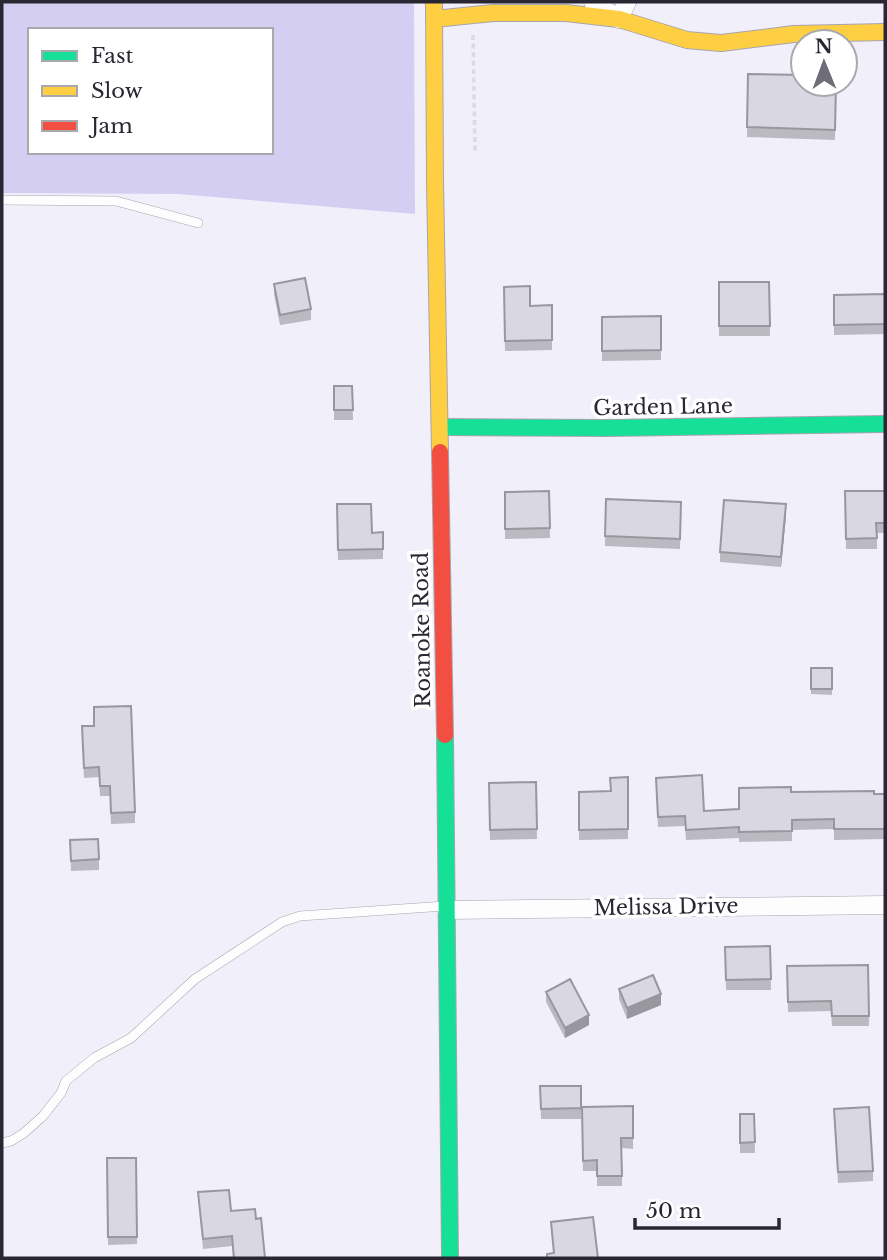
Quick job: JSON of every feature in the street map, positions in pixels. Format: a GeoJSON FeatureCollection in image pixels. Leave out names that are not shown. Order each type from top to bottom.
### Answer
{"type":"FeatureCollection","features":[{"type":"Feature","properties":{"kind":"street","name":"Roanoke Road"},"geometry":{"type":"LineString","coordinates":[[433,2],[450,1258]]}},
{"type":"Feature","properties":{"kind":"street"},"geometry":{"type":"LineString","coordinates":[[593,2],[619,19]]}},
{"type":"Feature","properties":{"kind":"street"},"geometry":{"type":"LineString","coordinates":[[619,19],[626,2]]}},
{"type":"Feature","properties":{"kind":"street"},"geometry":{"type":"LineString","coordinates":[[434,19],[493,13],[566,13],[619,19],[687,40],[721,43],[794,34],[885,32]]}},
{"type":"Feature","properties":{"kind":"street","name":"Garden Lane"},"geometry":{"type":"LineString","coordinates":[[440,427],[739,428],[885,424]]}},
{"type":"Feature","properties":{"kind":"street","name":"Melissa Drive"},"geometry":{"type":"LineString","coordinates":[[447,908],[885,905]]}},
{"type":"Feature","properties":{"kind":"lane"},"geometry":{"type":"LineString","coordinates":[[2,200],[117,201],[198,223]]}},
{"type":"Feature","properties":{"kind":"lane"},"geometry":{"type":"LineString","coordinates":[[2,1143],[24,1133],[43,1116],[61,1093],[66,1081],[94,1058],[131,1038],[195,979],[282,922],[300,916],[447,908]]}},
{"type":"Feature","properties":{"kind":"path"},"geometry":{"type":"LineString","coordinates":[[473,31],[475,151]]}},
{"type":"Feature","properties":{"kind":"shaded area"},"geometry":{"type":"Polygon","coordinates":[[[2,2],[414,2],[415,214],[178,194],[2,193],[2,2]]]}},
{"type":"Feature","properties":{"kind":"building"},"geometry":{"type":"Polygon","coordinates":[[[748,74],[789,75],[789,98],[836,98],[835,130],[747,127],[748,74]]]}},
{"type":"Feature","properties":{"kind":"building"},"geometry":{"type":"Polygon","coordinates":[[[305,278],[311,309],[280,315],[274,284],[305,278]]]}},
{"type":"Feature","properties":{"kind":"building"},"geometry":{"type":"Polygon","coordinates":[[[719,282],[769,282],[770,326],[719,326],[719,282]]]}},
{"type":"Feature","properties":{"kind":"building"},"geometry":{"type":"Polygon","coordinates":[[[530,286],[530,306],[552,305],[552,340],[505,341],[504,287],[530,286]]]}},
{"type":"Feature","properties":{"kind":"building"},"geometry":{"type":"Polygon","coordinates":[[[885,294],[885,324],[834,325],[834,295],[885,294]]]}},
{"type":"Feature","properties":{"kind":"building"},"geometry":{"type":"Polygon","coordinates":[[[661,316],[661,350],[602,351],[602,317],[661,316]]]}},
{"type":"Feature","properties":{"kind":"building"},"geometry":{"type":"Polygon","coordinates":[[[334,386],[352,386],[353,410],[334,410],[334,386]]]}},
{"type":"Feature","properties":{"kind":"building"},"geometry":{"type":"Polygon","coordinates":[[[549,491],[550,528],[505,529],[505,492],[549,491]]]}},
{"type":"Feature","properties":{"kind":"building"},"geometry":{"type":"Polygon","coordinates":[[[845,491],[885,491],[885,523],[876,523],[877,538],[846,539],[845,491]]]}},
{"type":"Feature","properties":{"kind":"building"},"geometry":{"type":"Polygon","coordinates":[[[606,499],[681,502],[680,539],[605,536],[606,499]]]}},
{"type":"Feature","properties":{"kind":"building"},"geometry":{"type":"Polygon","coordinates":[[[724,500],[786,504],[781,557],[720,552],[724,500]]]}},
{"type":"Feature","properties":{"kind":"building"},"geometry":{"type":"Polygon","coordinates":[[[337,504],[371,504],[372,533],[383,532],[383,549],[338,550],[337,504]]]}},
{"type":"Feature","properties":{"kind":"building"},"geometry":{"type":"Polygon","coordinates":[[[811,668],[832,668],[832,689],[811,689],[811,668]]]}},
{"type":"Feature","properties":{"kind":"building"},"geometry":{"type":"Polygon","coordinates":[[[131,706],[135,812],[111,813],[110,786],[100,786],[99,767],[84,768],[82,726],[94,726],[94,707],[131,706]]]}},
{"type":"Feature","properties":{"kind":"building"},"geometry":{"type":"Polygon","coordinates":[[[702,775],[704,811],[739,809],[739,788],[791,787],[791,792],[874,791],[874,794],[885,794],[885,829],[834,829],[834,819],[792,820],[792,831],[739,832],[739,827],[686,830],[685,816],[658,817],[656,778],[702,775]]]}},
{"type":"Feature","properties":{"kind":"building"},"geometry":{"type":"Polygon","coordinates":[[[628,777],[628,829],[579,830],[579,792],[611,791],[610,778],[628,777]]]}},
{"type":"Feature","properties":{"kind":"building"},"geometry":{"type":"Polygon","coordinates":[[[536,782],[537,829],[490,830],[489,783],[536,782]]]}},
{"type":"Feature","properties":{"kind":"building"},"geometry":{"type":"Polygon","coordinates":[[[98,839],[99,859],[71,861],[70,840],[98,839]]]}},
{"type":"Feature","properties":{"kind":"building"},"geometry":{"type":"Polygon","coordinates":[[[770,946],[771,979],[726,980],[725,947],[770,946]]]}},
{"type":"Feature","properties":{"kind":"building"},"geometry":{"type":"Polygon","coordinates":[[[868,965],[869,1016],[832,1016],[831,1001],[788,1002],[787,966],[868,965]]]}},
{"type":"Feature","properties":{"kind":"building"},"geometry":{"type":"Polygon","coordinates":[[[653,975],[661,994],[627,1008],[619,989],[653,975]]]}},
{"type":"Feature","properties":{"kind":"building"},"geometry":{"type":"Polygon","coordinates":[[[570,979],[589,1015],[565,1028],[546,992],[570,979]]]}},
{"type":"Feature","properties":{"kind":"building"},"geometry":{"type":"Polygon","coordinates":[[[540,1086],[581,1086],[581,1108],[541,1109],[540,1086]]]}},
{"type":"Feature","properties":{"kind":"building"},"geometry":{"type":"Polygon","coordinates":[[[633,1106],[633,1138],[621,1138],[622,1176],[597,1176],[597,1160],[583,1161],[582,1107],[633,1106]]]}},
{"type":"Feature","properties":{"kind":"building"},"geometry":{"type":"Polygon","coordinates":[[[869,1107],[873,1171],[838,1172],[834,1109],[869,1107]]]}},
{"type":"Feature","properties":{"kind":"building"},"geometry":{"type":"Polygon","coordinates":[[[740,1114],[754,1114],[755,1142],[740,1143],[740,1114]]]}},
{"type":"Feature","properties":{"kind":"building"},"geometry":{"type":"Polygon","coordinates":[[[107,1158],[136,1158],[137,1237],[108,1237],[107,1158]]]}},
{"type":"Feature","properties":{"kind":"building"},"geometry":{"type":"Polygon","coordinates":[[[229,1190],[231,1211],[255,1209],[256,1219],[261,1218],[265,1258],[234,1258],[232,1236],[203,1239],[198,1192],[229,1190]]]}},
{"type":"Feature","properties":{"kind":"building"},"geometry":{"type":"Polygon","coordinates":[[[593,1217],[598,1258],[547,1258],[547,1254],[554,1253],[551,1222],[593,1217]]]}},
{"type":"Feature","properties":{"kind":"traffic: fast"},"geometry":{"type":"LineString","coordinates":[[440,427],[607,428],[885,424]]}},
{"type":"Feature","properties":{"kind":"traffic: fast"},"geometry":{"type":"LineString","coordinates":[[445,735],[450,1258]]}},
{"type":"Feature","properties":{"kind":"traffic: slow"},"geometry":{"type":"LineString","coordinates":[[434,2],[440,452]]}},
{"type":"Feature","properties":{"kind":"traffic: slow"},"geometry":{"type":"LineString","coordinates":[[434,19],[493,13],[566,13],[619,19],[687,40],[721,43],[794,34],[885,32]]}},
{"type":"Feature","properties":{"kind":"traffic: jam"},"geometry":{"type":"LineString","coordinates":[[440,452],[445,735]]}}]}
